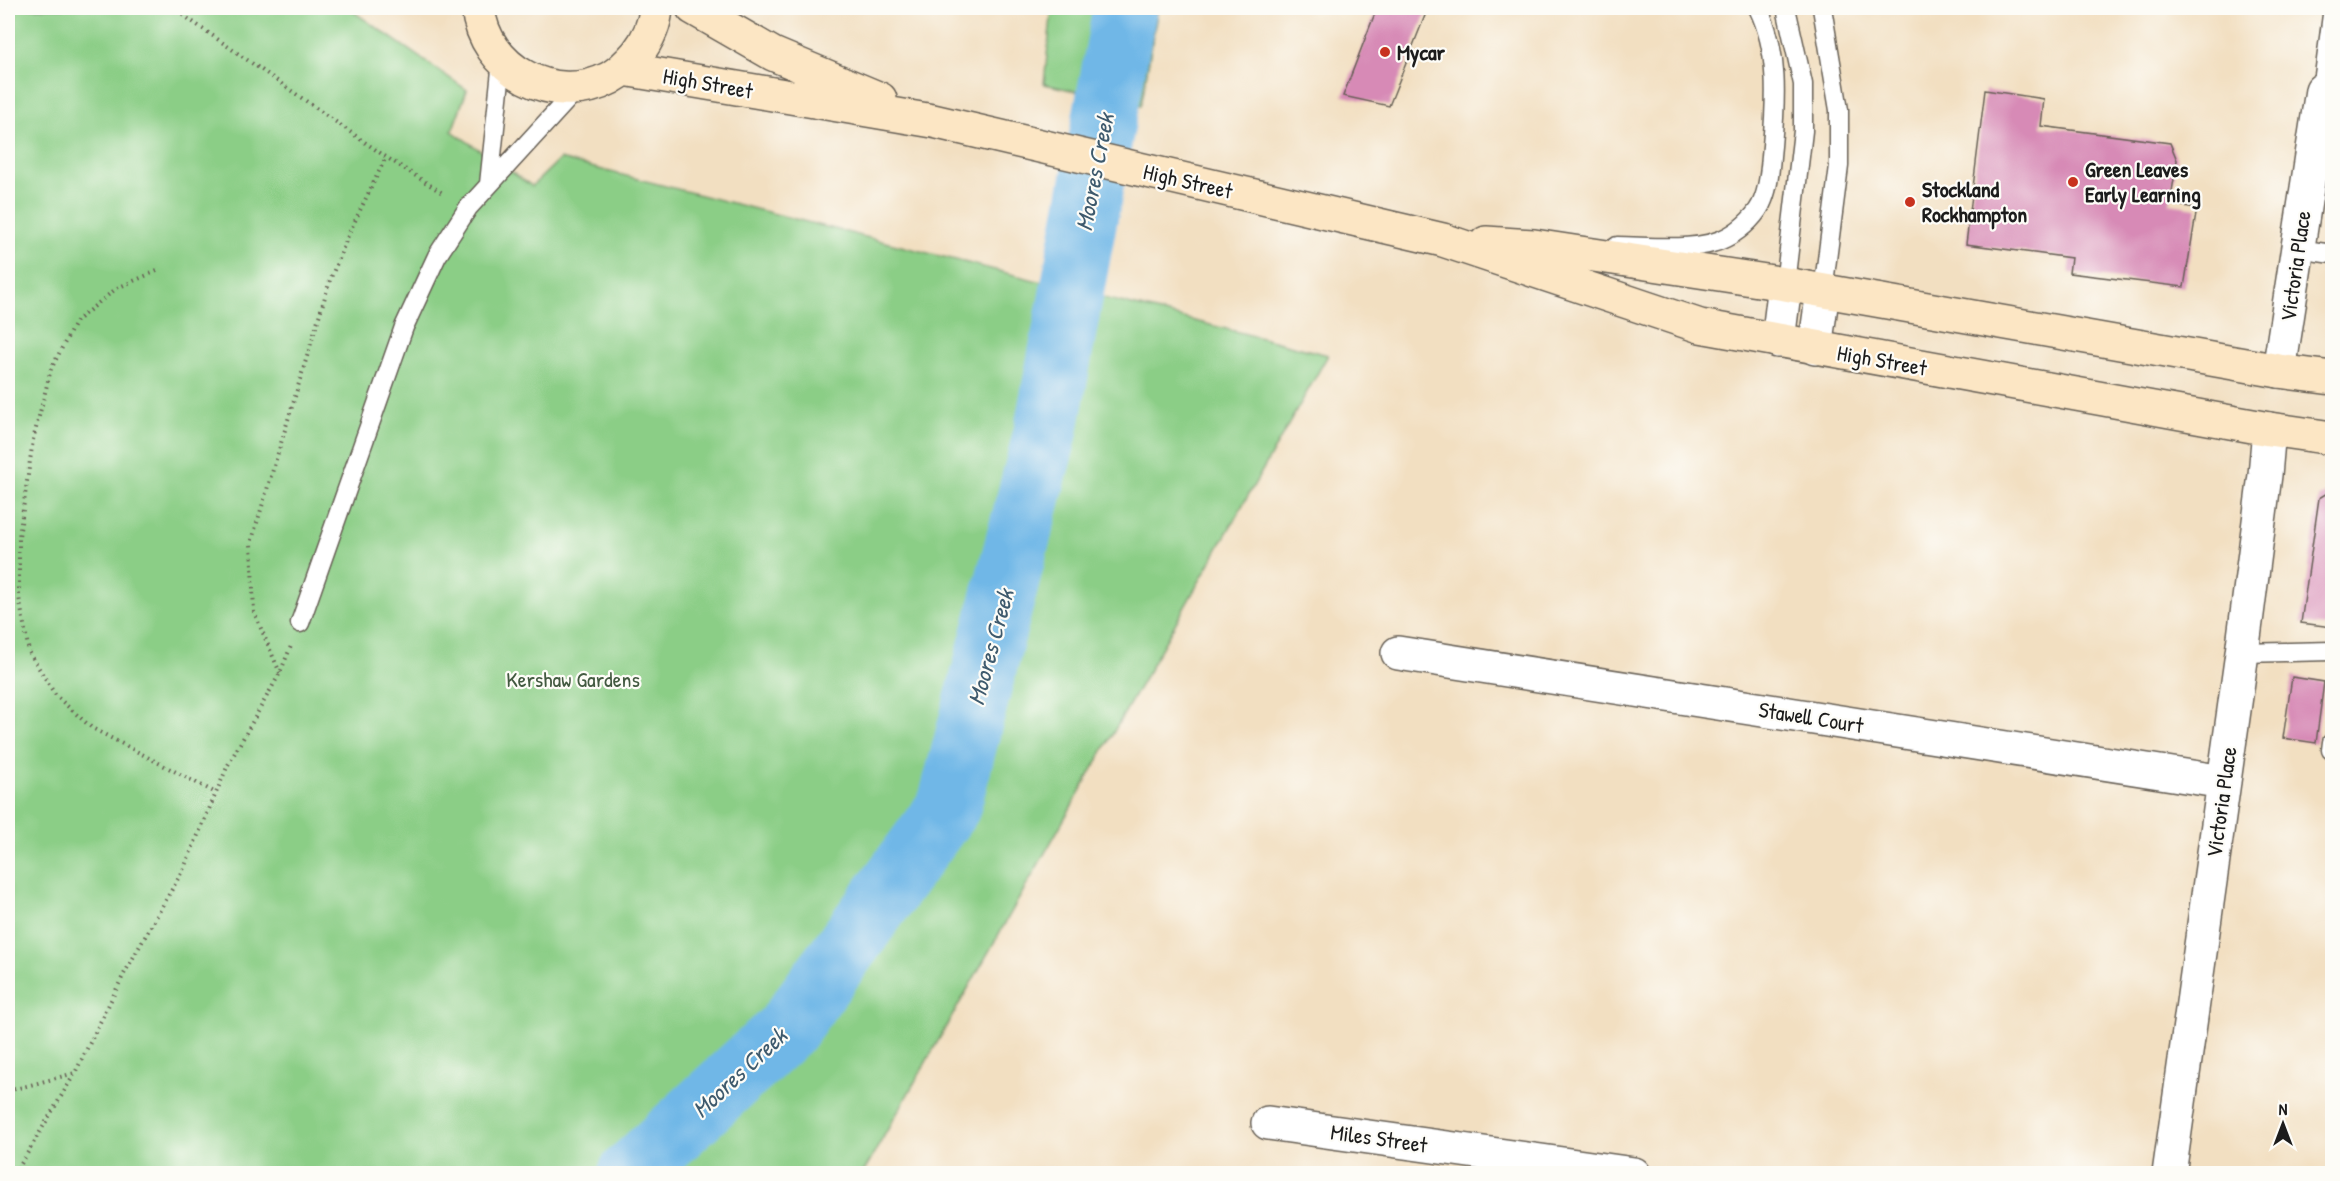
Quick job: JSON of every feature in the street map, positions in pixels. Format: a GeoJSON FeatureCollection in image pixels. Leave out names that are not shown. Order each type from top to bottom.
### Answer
{"type":"FeatureCollection","features":[{"type":"Feature","properties":{"kind":"main road","name":"High Street"},"geometry":{"type":"LineString","coordinates":[[478,8],[483,32],[502,61],[524,78],[549,87],[577,88],[602,82],[624,69],[644,45],[656,17],[656,8]]}},
{"type":"Feature","properties":{"kind":"main road","name":"High Street"},"geometry":{"type":"LineString","coordinates":[[693,8],[773,54],[933,121]]}},
{"type":"Feature","properties":{"kind":"main road","name":"High Street"},"geometry":{"type":"LineString","coordinates":[[624,69],[933,121],[1443,240],[1700,326],[1778,342],[2269,429],[2332,438]]}},
{"type":"Feature","properties":{"kind":"main road","name":"High Street"},"geometry":{"type":"LineString","coordinates":[[1443,240],[1534,246],[1785,284],[2279,371],[2332,378]]}},
{"type":"Feature","properties":{"kind":"street","name":"Victoria Place"},"geometry":{"type":"LineString","coordinates":[[2279,371],[2298,249],[2327,91]]}},
{"type":"Feature","properties":{"kind":"street"},"geometry":{"type":"LineString","coordinates":[[1778,342],[1785,284]]}},
{"type":"Feature","properties":{"kind":"street"},"geometry":{"type":"LineString","coordinates":[[1815,348],[1823,291]]}},
{"type":"Feature","properties":{"kind":"street","name":"Victoria Place"},"geometry":{"type":"LineString","coordinates":[[2169,1173],[2242,653],[2269,429]]}},
{"type":"Feature","properties":{"kind":"street","name":"Stawell Court"},"geometry":{"type":"LineString","coordinates":[[1398,652],[2224,782]]}},
{"type":"Feature","properties":{"kind":"street","name":"Miles Street"},"geometry":{"type":"LineString","coordinates":[[1268,1123],[1634,1173]]}},
{"type":"Feature","properties":{"kind":"lane"},"geometry":{"type":"LineString","coordinates":[[1534,246],[1699,246],[1729,236],[1753,215],[1763,202],[1769,180],[1776,97],[1773,56],[1763,17],[1758,8]]}},
{"type":"Feature","properties":{"kind":"lane"},"geometry":{"type":"LineString","coordinates":[[1785,284],[1803,131],[1803,84],[1786,8]]}},
{"type":"Feature","properties":{"kind":"lane"},"geometry":{"type":"LineString","coordinates":[[1822,8],[1839,110],[1839,166],[1823,291]]}},
{"type":"Feature","properties":{"kind":"lane"},"geometry":{"type":"LineString","coordinates":[[2327,91],[2332,15]]}},
{"type":"Feature","properties":{"kind":"lane"},"geometry":{"type":"LineString","coordinates":[[489,184],[502,61]]}},
{"type":"Feature","properties":{"kind":"lane"},"geometry":{"type":"LineString","coordinates":[[300,623],[404,327],[437,256],[468,208],[577,88]]}},
{"type":"Feature","properties":{"kind":"lane"},"geometry":{"type":"LineString","coordinates":[[2298,249],[2332,254]]}},
{"type":"Feature","properties":{"kind":"lane"},"geometry":{"type":"LineString","coordinates":[[2242,653],[2332,651]]}},
{"type":"Feature","properties":{"kind":"path"},"geometry":{"type":"LineString","coordinates":[[172,8],[386,157],[468,208]]}},
{"type":"Feature","properties":{"kind":"path"},"geometry":{"type":"LineString","coordinates":[[280,673],[254,612],[251,543],[330,280],[350,231],[386,157]]}},
{"type":"Feature","properties":{"kind":"path"},"geometry":{"type":"LineString","coordinates":[[157,271],[117,288],[76,321],[51,369],[33,440],[19,537],[20,597],[29,652],[56,696],[92,728],[216,793]]}},
{"type":"Feature","properties":{"kind":"path"},"geometry":{"type":"LineString","coordinates":[[15,1173],[75,1073],[124,974],[184,868],[228,765],[280,673],[300,623]]}},
{"type":"Feature","properties":{"kind":"path"},"geometry":{"type":"LineString","coordinates":[[8,1092],[75,1073]]}},
{"type":"Feature","properties":{"kind":"green space","name":"Kershaw Gardens"},"geometry":{"type":"Polygon","coordinates":[[[8,8],[348,8],[467,90],[452,131],[532,186],[560,159],[1328,355],[863,1173],[8,1173],[8,8]]]}},
{"type":"Feature","properties":{"kind":"green space"},"geometry":{"type":"Polygon","coordinates":[[[1052,8],[1158,8],[1141,106],[1044,84],[1052,8]]]}},
{"type":"Feature","properties":{"kind":"building","name":"Mycar"},"geometry":{"type":"Polygon","coordinates":[[[1377,8],[1428,8],[1389,106],[1343,96],[1377,8]]]}},
{"type":"Feature","properties":{"kind":"building","name":"Green Leaves Early Learning"},"geometry":{"type":"Polygon","coordinates":[[[1985,90],[2044,99],[2041,126],[2170,143],[2177,160],[2170,204],[2197,208],[2184,287],[2069,273],[2071,258],[1966,244],[1985,90]]]}},
{"type":"Feature","properties":{"kind":"building"},"geometry":{"type":"Polygon","coordinates":[[[2332,490],[2332,627],[2301,623],[2319,498],[2332,490]]]}},
{"type":"Feature","properties":{"kind":"building"},"geometry":{"type":"Polygon","coordinates":[[[2292,677],[2324,682],[2316,743],[2283,738],[2292,677]]]}},
{"type":"Feature","properties":{"kind":"waterway","name":"Moores Creek"},"geometry":{"type":"LineString","coordinates":[[630,1174],[786,1030],[949,806],[1045,435],[1125,8]]}},
{"type":"Feature","properties":{"kind":"place","name":"Mycar"},"geometry":{"type":"Point","coordinates":[1385,52]}},
{"type":"Feature","properties":{"kind":"place","name":"Green Leaves Early Learning"},"geometry":{"type":"Point","coordinates":[2073,182]}},
{"type":"Feature","properties":{"kind":"place","name":"Stockland Rockhampton"},"geometry":{"type":"Point","coordinates":[1910,202]}}]}
